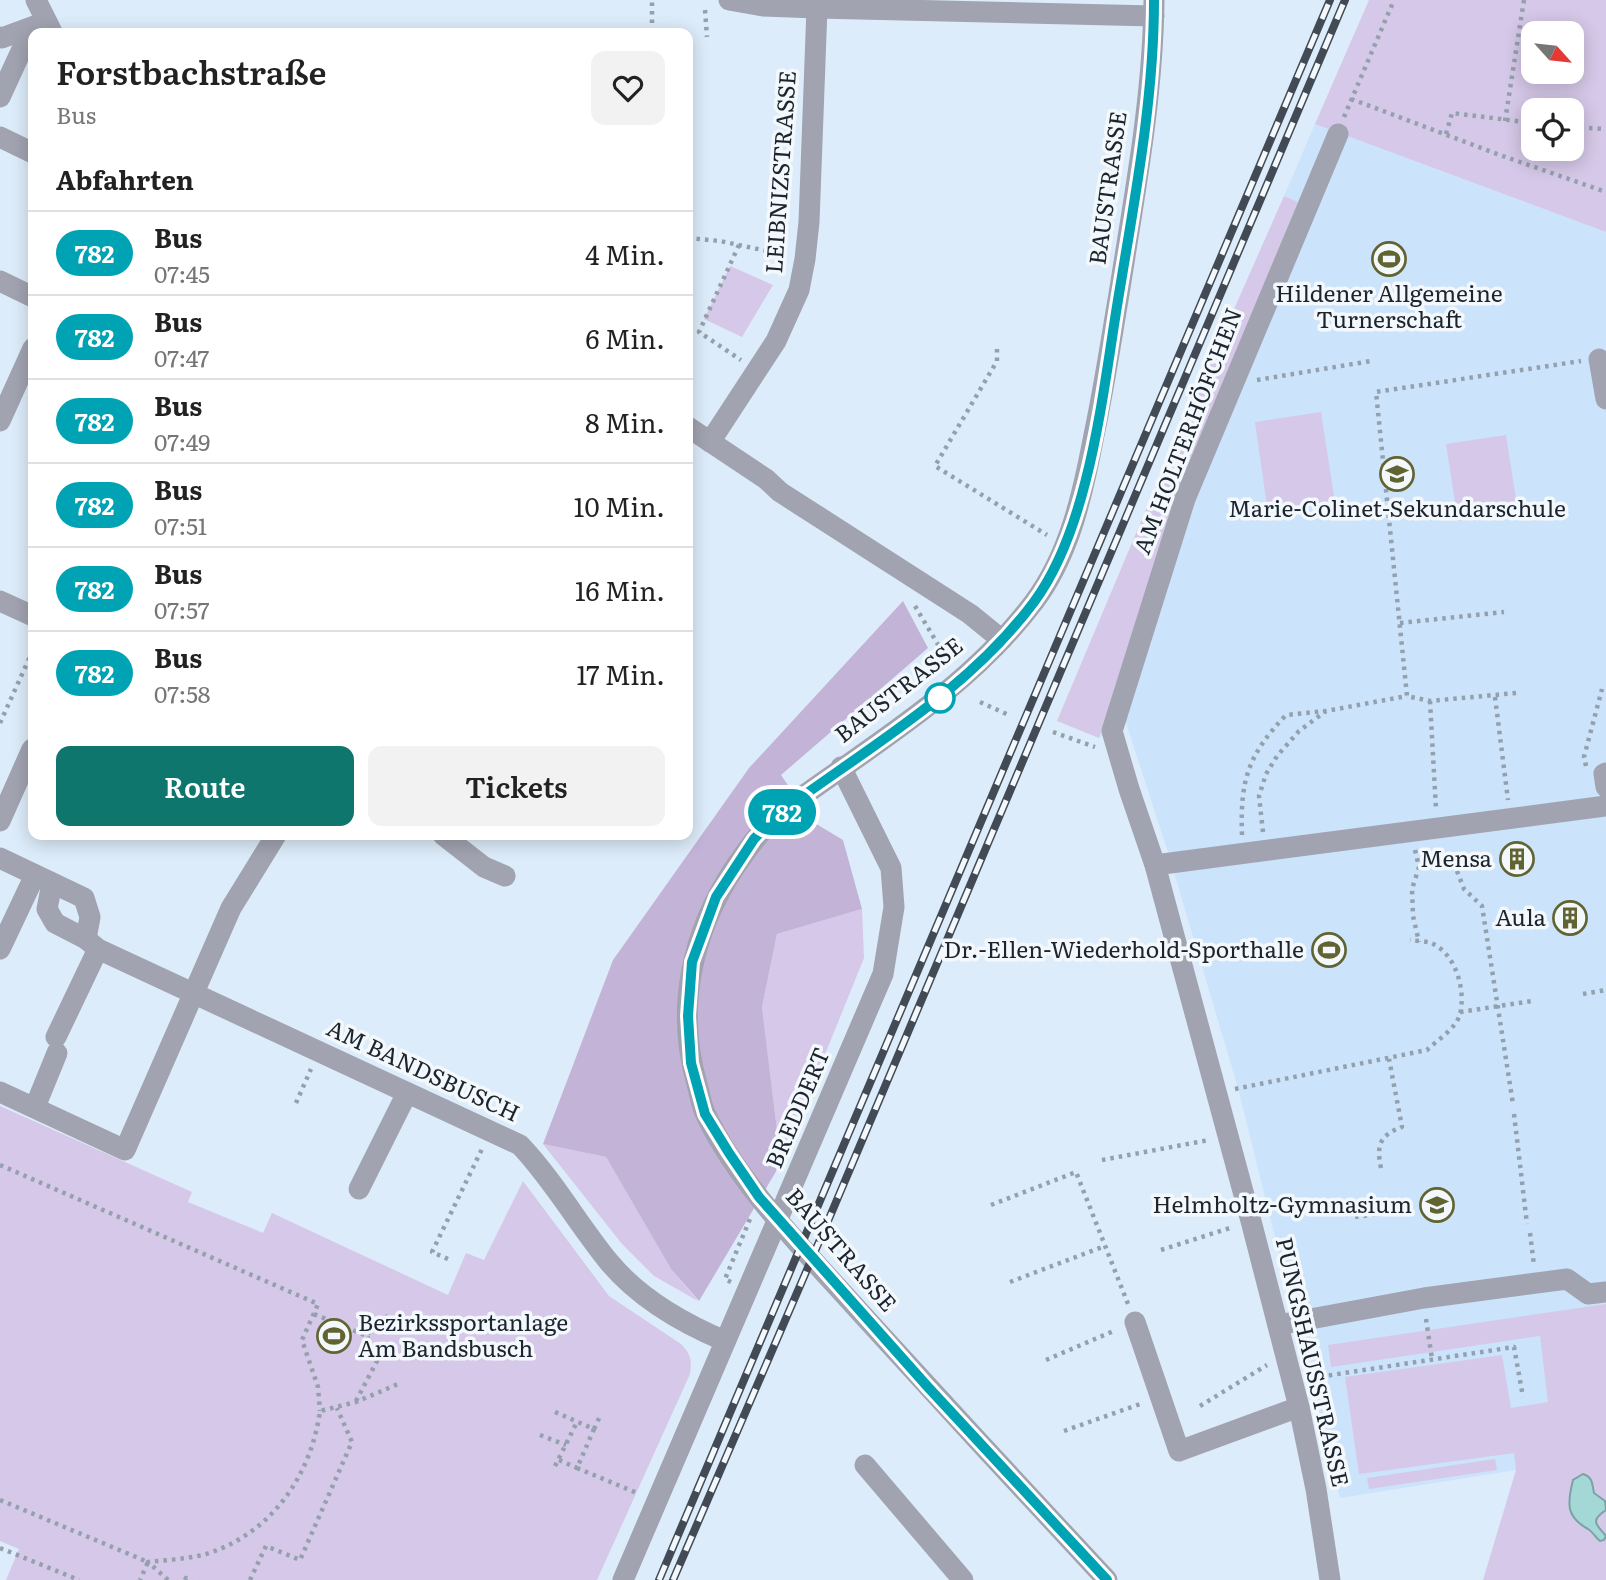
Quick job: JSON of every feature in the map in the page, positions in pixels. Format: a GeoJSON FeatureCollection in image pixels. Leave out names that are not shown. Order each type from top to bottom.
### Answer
{"type":"FeatureCollection","features":[{"type":"Feature","properties":{"kind":"street"},"geometry":{"type":"LineString","coordinates":[[36,0],[44,28]]}},
{"type":"Feature","properties":{"kind":"street"},"geometry":{"type":"LineString","coordinates":[[729,0],[763,6],[817,8],[1154,8]]}},
{"type":"Feature","properties":{"kind":"street","name":"LEIBNIZSTRASSE"},"geometry":{"type":"LineString","coordinates":[[710,442],[776,341],[799,290],[809,222],[817,8]]}},
{"type":"Feature","properties":{"kind":"street","name":"BAUSTRASSE"},"geometry":{"type":"LineString","coordinates":[[1107,1580],[901,1357],[759,1197],[705,1114],[691,1063],[688,1016],[692,962],[704,926],[716,897],[754,839],[778,814],[952,689],[1002,640],[1034,602],[1054,569],[1082,495],[1104,384],[1140,166],[1154,8]]}},
{"type":"Feature","properties":{"kind":"street"},"geometry":{"type":"LineString","coordinates":[[0,37],[28,34]]}},
{"type":"Feature","properties":{"kind":"street"},"geometry":{"type":"LineString","coordinates":[[0,97],[23,47],[28,44]]}},
{"type":"Feature","properties":{"kind":"street","name":"AM HOLTERHÖFCHEN"},"geometry":{"type":"LineString","coordinates":[[1119,754],[1112,731],[1185,499],[1338,134]]}},
{"type":"Feature","properties":{"kind":"street"},"geometry":{"type":"LineString","coordinates":[[0,137],[28,151]]}},
{"type":"Feature","properties":{"kind":"street"},"geometry":{"type":"LineString","coordinates":[[0,281],[28,295]]}},
{"type":"Feature","properties":{"kind":"street"},"geometry":{"type":"LineString","coordinates":[[0,421],[28,359]]}},
{"type":"Feature","properties":{"kind":"street"},"geometry":{"type":"LineString","coordinates":[[1599,359],[1606,399]]}},
{"type":"Feature","properties":{"kind":"street"},"geometry":{"type":"LineString","coordinates":[[693,430],[766,479],[780,492],[970,614],[1002,640]]}},
{"type":"Feature","properties":{"kind":"street"},"geometry":{"type":"LineString","coordinates":[[0,601],[28,614]]}},
{"type":"Feature","properties":{"kind":"street","name":"PUNGSHAUSSTRASSE"},"geometry":{"type":"LineString","coordinates":[[1119,754],[1155,865],[1299,1407],[1316,1489],[1330,1580]]}},
{"type":"Feature","properties":{"kind":"street"},"geometry":{"type":"LineString","coordinates":[[0,821],[28,758]]}},
{"type":"Feature","properties":{"kind":"street","name":"BREDDERT"},"geometry":{"type":"LineString","coordinates":[[623,1580],[883,974],[894,907],[891,868],[841,767]]}},
{"type":"Feature","properties":{"kind":"street"},"geometry":{"type":"LineString","coordinates":[[1596,771],[1604,774],[1606,788]]}},
{"type":"Feature","properties":{"kind":"street"},"geometry":{"type":"LineString","coordinates":[[1155,865],[1606,806]]}},
{"type":"Feature","properties":{"kind":"street"},"geometry":{"type":"LineString","coordinates":[[0,1092],[125,1150],[231,908],[273,840]]}},
{"type":"Feature","properties":{"kind":"street"},"geometry":{"type":"LineString","coordinates":[[449,840],[484,867],[505,876]]}},
{"type":"Feature","properties":{"kind":"street"},"geometry":{"type":"LineString","coordinates":[[0,858],[84,898],[90,917],[92,944],[35,1107]]}},
{"type":"Feature","properties":{"kind":"street"},"geometry":{"type":"LineString","coordinates":[[0,949],[44,879]]}},
{"type":"Feature","properties":{"kind":"street","name":"AM BANDSBUSCH"},"geometry":{"type":"LineString","coordinates":[[44,879],[47,909],[55,923],[92,944],[520,1145],[537,1163],[610,1263],[636,1290],[692,1327],[725,1341]]}},
{"type":"Feature","properties":{"kind":"street"},"geometry":{"type":"LineString","coordinates":[[359,1189],[407,1093]]}},
{"type":"Feature","properties":{"kind":"street"},"geometry":{"type":"LineString","coordinates":[[1278,1325],[1424,1298],[1567,1279],[1588,1294],[1606,1292]]}},
{"type":"Feature","properties":{"kind":"street"},"geometry":{"type":"LineString","coordinates":[[1135,1322],[1179,1451],[1299,1407]]}},
{"type":"Feature","properties":{"kind":"street"},"geometry":{"type":"LineString","coordinates":[[865,1465],[963,1580]]}},
{"type":"Feature","properties":{"kind":"path"},"geometry":{"type":"LineString","coordinates":[[652,0],[652,23]]}},
{"type":"Feature","properties":{"kind":"path"},"geometry":{"type":"LineString","coordinates":[[1338,134],[1394,0]]}},
{"type":"Feature","properties":{"kind":"path"},"geometry":{"type":"LineString","coordinates":[[1505,121],[1524,0]]}},
{"type":"Feature","properties":{"kind":"path"},"geometry":{"type":"LineString","coordinates":[[705,10],[706,37]]}},
{"type":"Feature","properties":{"kind":"path"},"geometry":{"type":"LineString","coordinates":[[1351,99],[1606,192]]}},
{"type":"Feature","properties":{"kind":"path"},"geometry":{"type":"LineString","coordinates":[[1446,134],[1452,114],[1521,122]]}},
{"type":"Feature","properties":{"kind":"path"},"geometry":{"type":"LineString","coordinates":[[1584,128],[1606,129]]}},
{"type":"Feature","properties":{"kind":"path"},"geometry":{"type":"LineString","coordinates":[[693,238],[720,241],[790,256]]}},
{"type":"Feature","properties":{"kind":"path"},"geometry":{"type":"LineString","coordinates":[[739,245],[699,332],[744,362]]}},
{"type":"Feature","properties":{"kind":"path"},"geometry":{"type":"LineString","coordinates":[[1266,304],[1372,295]]}},
{"type":"Feature","properties":{"kind":"path"},"geometry":{"type":"LineString","coordinates":[[997,349],[997,361],[935,466],[1048,536]]}},
{"type":"Feature","properties":{"kind":"path"},"geometry":{"type":"LineString","coordinates":[[1407,696],[1376,392],[1555,363],[1599,359]]}},
{"type":"Feature","properties":{"kind":"path"},"geometry":{"type":"LineString","coordinates":[[1232,385],[1371,361]]}},
{"type":"Feature","properties":{"kind":"path"},"geometry":{"type":"LineString","coordinates":[[913,602],[943,653]]}},
{"type":"Feature","properties":{"kind":"path"},"geometry":{"type":"LineString","coordinates":[[1400,623],[1504,612]]}},
{"type":"Feature","properties":{"kind":"path"},"geometry":{"type":"LineString","coordinates":[[0,723],[28,661]]}},
{"type":"Feature","properties":{"kind":"path"},"geometry":{"type":"LineString","coordinates":[[1596,771],[1584,757],[1602,689]]}},
{"type":"Feature","properties":{"kind":"path"},"geometry":{"type":"LineString","coordinates":[[1243,853],[1241,800],[1251,761],[1270,731],[1286,715],[1407,696],[1430,701],[1516,693]]}},
{"type":"Feature","properties":{"kind":"path"},"geometry":{"type":"LineString","coordinates":[[1495,697],[1510,819]]}},
{"type":"Feature","properties":{"kind":"path"},"geometry":{"type":"LineString","coordinates":[[1430,701],[1437,828]]}},
{"type":"Feature","properties":{"kind":"path"},"geometry":{"type":"LineString","coordinates":[[980,702],[1011,716]]}},
{"type":"Feature","properties":{"kind":"path"},"geometry":{"type":"LineString","coordinates":[[1269,850],[1264,837],[1259,796],[1266,774],[1277,756],[1299,731],[1326,710]]}},
{"type":"Feature","properties":{"kind":"path"},"geometry":{"type":"LineString","coordinates":[[1053,732],[1077,742]]}},
{"type":"Feature","properties":{"kind":"path"},"geometry":{"type":"LineString","coordinates":[[1439,852],[1441,862]]}},
{"type":"Feature","properties":{"kind":"path"},"geometry":{"type":"LineString","coordinates":[[1419,942],[1413,916],[1412,889],[1419,867],[1441,862],[1455,866],[1464,888],[1482,906],[1513,1104]]}},
{"type":"Feature","properties":{"kind":"path"},"geometry":{"type":"LineString","coordinates":[[1217,1094],[1427,1050],[1449,1031],[1460,1012],[1461,985],[1449,957],[1432,943],[1410,940]]}},
{"type":"Feature","properties":{"kind":"path"},"geometry":{"type":"LineString","coordinates":[[1583,994],[1606,990]]}},
{"type":"Feature","properties":{"kind":"path"},"geometry":{"type":"LineString","coordinates":[[1460,1012],[1532,1001]]}},
{"type":"Feature","properties":{"kind":"path"},"geometry":{"type":"LineString","coordinates":[[1381,1168],[1378,1156],[1382,1139],[1402,1127],[1389,1059]]}},
{"type":"Feature","properties":{"kind":"path"},"geometry":{"type":"LineString","coordinates":[[296,1103],[313,1065]]}},
{"type":"Feature","properties":{"kind":"path"},"geometry":{"type":"LineString","coordinates":[[1514,1114],[1527,1224]]}},
{"type":"Feature","properties":{"kind":"path"},"geometry":{"type":"LineString","coordinates":[[1102,1160],[1220,1138]]}},
{"type":"Feature","properties":{"kind":"path"},"geometry":{"type":"LineString","coordinates":[[448,1259],[432,1251],[486,1139]]}},
{"type":"Feature","properties":{"kind":"path"},"geometry":{"type":"LineString","coordinates":[[0,1165],[318,1304],[302,1340],[318,1387],[320,1411],[315,1443],[294,1488],[261,1524],[237,1541],[205,1555],[148,1562]]}},
{"type":"Feature","properties":{"kind":"path"},"geometry":{"type":"LineString","coordinates":[[991,1205],[1076,1172],[1135,1322],[1046,1360]]}},
{"type":"Feature","properties":{"kind":"path"},"geometry":{"type":"LineString","coordinates":[[1355,1217],[1386,1213]]}},
{"type":"Feature","properties":{"kind":"path"},"geometry":{"type":"LineString","coordinates":[[1161,1250],[1240,1225]]}},
{"type":"Feature","properties":{"kind":"path"},"geometry":{"type":"LineString","coordinates":[[1530,1233],[1536,1283]]}},
{"type":"Feature","properties":{"kind":"path"},"geometry":{"type":"LineString","coordinates":[[1010,1282],[1105,1245]]}},
{"type":"Feature","properties":{"kind":"path"},"geometry":{"type":"LineString","coordinates":[[1424,1298],[1432,1359]]}},
{"type":"Feature","properties":{"kind":"path"},"geometry":{"type":"LineString","coordinates":[[314,1314],[367,1336],[377,1361],[356,1402]]}},
{"type":"Feature","properties":{"kind":"path"},"geometry":{"type":"LineString","coordinates":[[367,1336],[374,1323],[388,1316]]}},
{"type":"Feature","properties":{"kind":"path"},"geometry":{"type":"LineString","coordinates":[[1311,1378],[1514,1347],[1523,1397]]}},
{"type":"Feature","properties":{"kind":"path"},"geometry":{"type":"LineString","coordinates":[[1200,1406],[1274,1361]]}},
{"type":"Feature","properties":{"kind":"path"},"geometry":{"type":"LineString","coordinates":[[320,1411],[356,1402],[398,1384]]}},
{"type":"Feature","properties":{"kind":"path"},"geometry":{"type":"LineString","coordinates":[[1064,1431],[1160,1397]]}},
{"type":"Feature","properties":{"kind":"path"},"geometry":{"type":"LineString","coordinates":[[250,1580],[266,1546],[300,1560],[352,1443],[337,1408]]}},
{"type":"Feature","properties":{"kind":"path"},"geometry":{"type":"LineString","coordinates":[[555,1412],[594,1429]]}},
{"type":"Feature","properties":{"kind":"path"},"geometry":{"type":"LineString","coordinates":[[577,1468],[600,1416]]}},
{"type":"Feature","properties":{"kind":"path"},"geometry":{"type":"LineString","coordinates":[[577,1422],[557,1463],[577,1468],[645,1496]]}},
{"type":"Feature","properties":{"kind":"path"},"geometry":{"type":"LineString","coordinates":[[540,1434],[566,1446]]}},
{"type":"Feature","properties":{"kind":"path"},"geometry":{"type":"LineString","coordinates":[[600,1487],[604,1479]]}},
{"type":"Feature","properties":{"kind":"path"},"geometry":{"type":"LineString","coordinates":[[0,1500],[148,1562],[168,1580]]}},
{"type":"Feature","properties":{"kind":"path"},"geometry":{"type":"LineString","coordinates":[[0,1548],[79,1580]]}},
{"type":"Feature","properties":{"kind":"path"},"geometry":{"type":"LineString","coordinates":[[140,1580],[148,1562]]}},
{"type":"Feature","properties":{"kind":"path"},"geometry":{"type":"LineString","coordinates":[[185,1580],[192,1580]]}},
{"type":"Feature","properties":{"kind":"shaded area"},"geometry":{"type":"Polygon","coordinates":[[[1369,0],[1606,0],[1606,232],[1315,124],[1369,0]]]}},
{"type":"Feature","properties":{"kind":"shaded area"},"geometry":{"type":"Polygon","coordinates":[[[1315,124],[1606,232],[1606,1327],[1548,1402],[1516,1470],[1340,1498],[1238,1088],[1167,849],[1126,723],[1099,738],[1179,497],[1298,202],[1284,196],[1315,124]]]}},
{"type":"Feature","properties":{"kind":"shaded area"},"geometry":{"type":"Polygon","coordinates":[[[1284,196],[1298,202],[1179,497],[1099,738],[1057,721],[1155,488],[1284,196]]]}},
{"type":"Feature","properties":{"kind":"shaded area"},"geometry":{"type":"Polygon","coordinates":[[[730,266],[773,285],[742,337],[704,319],[730,266]]]}},
{"type":"Feature","properties":{"kind":"shaded area"},"geometry":{"type":"Polygon","coordinates":[[[1321,412],[1335,503],[1268,513],[1255,422],[1321,412]]]}},
{"type":"Feature","properties":{"kind":"shaded area"},"geometry":{"type":"Polygon","coordinates":[[[1506,435],[1518,512],[1458,521],[1446,444],[1506,435]]]}},
{"type":"Feature","properties":{"kind":"shaded area"},"geometry":{"type":"Polygon","coordinates":[[[903,601],[928,648],[781,775],[813,822],[843,840],[862,909],[777,934],[762,1007],[781,1163],[699,1301],[671,1269],[606,1157],[543,1144],[613,960],[749,768],[903,601]]]}},
{"type":"Feature","properties":{"kind":"shaded area"},"geometry":{"type":"Polygon","coordinates":[[[862,909],[864,958],[781,1163],[762,1007],[777,934],[862,909]]]}},
{"type":"Feature","properties":{"kind":"shaded area","name":"Bezirkssportanlage Am Bandsbusch"},"geometry":{"type":"Polygon","coordinates":[[[0,1106],[192,1192],[188,1202],[263,1233],[272,1213],[448,1295],[466,1253],[484,1260],[523,1181],[609,1296],[681,1344],[691,1361],[690,1374],[597,1580],[6,1580],[19,1549],[0,1541],[0,1106]]]}},
{"type":"Feature","properties":{"kind":"shaded area"},"geometry":{"type":"Polygon","coordinates":[[[543,1144],[606,1157],[671,1269],[698,1301],[654,1276],[622,1244],[543,1144]]]}},
{"type":"Feature","properties":{"kind":"shaded area"},"geometry":{"type":"Polygon","coordinates":[[[1606,1304],[1606,1580],[1483,1580],[1516,1470],[1514,1453],[1359,1474],[1345,1377],[1502,1355],[1511,1408],[1548,1402],[1540,1336],[1331,1367],[1328,1345],[1606,1304]]]}},
{"type":"Feature","properties":{"kind":"shaded area"},"geometry":{"type":"Polygon","coordinates":[[[1495,1459],[1497,1470],[1369,1489],[1367,1478],[1495,1459]]]}},
{"type":"Feature","properties":{"kind":"shaded area"},"geometry":{"type":"Polygon","coordinates":[[[1583,1474],[1590,1479],[1594,1493],[1605,1501],[1606,1510],[1596,1520],[1606,1536],[1604,1540],[1600,1541],[1576,1520],[1570,1509],[1573,1480],[1583,1474]]]}},
{"type":"Feature","properties":{"kind":"railway"},"geometry":{"type":"LineString","coordinates":[[659,1580],[1330,0]]}},
{"type":"Feature","properties":{"kind":"railway"},"geometry":{"type":"LineString","coordinates":[[673,1580],[828,1221],[1345,0]]}},
{"type":"Feature","properties":{"kind":"bus line","name":"782"},"geometry":{"type":"LineString","coordinates":[[1107,1580],[927,1386],[759,1197],[705,1114],[691,1063],[688,1016],[692,962],[704,926],[716,897],[754,839],[778,814],[952,689],[1002,640],[1034,602],[1054,569],[1082,495],[1104,384],[1140,166],[1154,0]]}},
{"type":"Feature","properties":{"kind":"place","name":"Hildener Allgemeine Turnerschaft"},"geometry":{"type":"Point","coordinates":[1389,259]}},
{"type":"Feature","properties":{"kind":"place","name":"Marie-Colinet-Sekundarschule"},"geometry":{"type":"Point","coordinates":[1397,474]}},
{"type":"Feature","properties":{"kind":"place","name":"Mensa"},"geometry":{"type":"Point","coordinates":[1517,859]}},
{"type":"Feature","properties":{"kind":"place","name":"Aula"},"geometry":{"type":"Point","coordinates":[1570,918]}},
{"type":"Feature","properties":{"kind":"place","name":"Dr.-Ellen-Wiederhold-Sporthalle"},"geometry":{"type":"Point","coordinates":[1329,950]}},
{"type":"Feature","properties":{"kind":"place","name":"Helmholtz-Gymnasium"},"geometry":{"type":"Point","coordinates":[1437,1205]}},
{"type":"Feature","properties":{"kind":"place","name":"Bezirkssportanlage Am Bandsbusch"},"geometry":{"type":"Point","coordinates":[334,1336]}}]}
